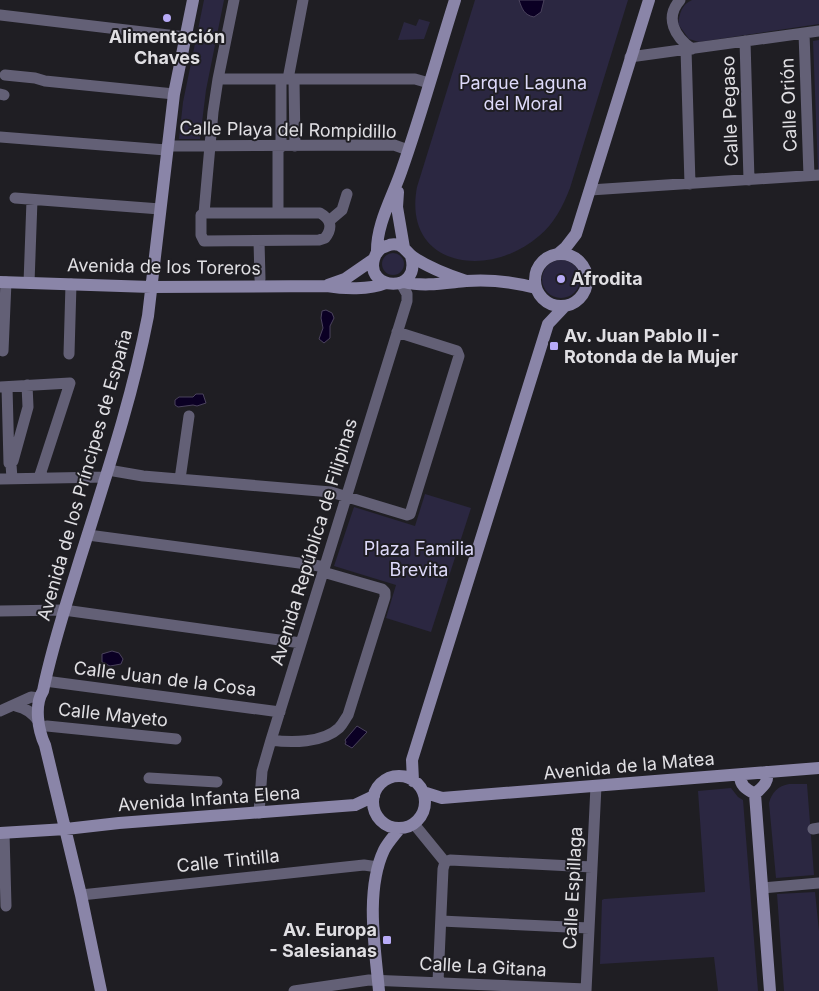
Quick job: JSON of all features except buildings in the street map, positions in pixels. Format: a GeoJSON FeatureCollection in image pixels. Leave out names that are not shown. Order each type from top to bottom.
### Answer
{"type":"FeatureCollection","features":[{"type":"Feature","properties":{"kind":"street","name":"Avenida de los Príncipes de España"},"geometry":{"type":"LineString","coordinates":[[101,991],[44,732],[46,701],[42,690],[64,610],[107,474],[142,347],[148,316],[174,94],[193,0]]}},
{"type":"Feature","properties":{"kind":"street"},"geometry":{"type":"LineString","coordinates":[[204,213],[320,213],[329,222],[330,228],[326,238],[319,240],[204,241],[201,235],[201,215],[204,213],[218,80],[234,0]]}},
{"type":"Feature","properties":{"kind":"street"},"geometry":{"type":"LineString","coordinates":[[278,213],[279,147],[288,79],[302,0]]}},
{"type":"Feature","properties":{"kind":"street"},"geometry":{"type":"LineString","coordinates":[[400,175],[397,207],[413,268],[411,273],[402,282],[396,284],[386,283],[374,271],[377,242],[455,0]]}},
{"type":"Feature","properties":{"kind":"street"},"geometry":{"type":"LineString","coordinates":[[559,253],[576,234],[648,0]]}},
{"type":"Feature","properties":{"kind":"street"},"geometry":{"type":"LineString","coordinates":[[680,0],[673,12],[673,27],[689,49],[690,184]]}},
{"type":"Feature","properties":{"kind":"street"},"geometry":{"type":"LineString","coordinates":[[0,15],[185,37]]}},
{"type":"Feature","properties":{"kind":"street"},"geometry":{"type":"LineString","coordinates":[[630,57],[819,31]]}},
{"type":"Feature","properties":{"kind":"street","name":"Calle Orión"},"geometry":{"type":"LineString","coordinates":[[804,33],[814,176]]}},
{"type":"Feature","properties":{"kind":"street","name":"Calle Pegaso"},"geometry":{"type":"LineString","coordinates":[[745,41],[749,180]]}},
{"type":"Feature","properties":{"kind":"street"},"geometry":{"type":"LineString","coordinates":[[5,75],[174,94]]}},
{"type":"Feature","properties":{"kind":"street"},"geometry":{"type":"LineString","coordinates":[[288,79],[295,146]]}},
{"type":"Feature","properties":{"kind":"street"},"geometry":{"type":"LineString","coordinates":[[218,80],[415,79],[429,82]]}},
{"type":"Feature","properties":{"kind":"street","name":"Calle Playa del Rompidillo"},"geometry":{"type":"LineString","coordinates":[[0,137],[167,148],[394,145],[408,150]]}},
{"type":"Feature","properties":{"kind":"street"},"geometry":{"type":"LineString","coordinates":[[590,190],[814,176]]}},
{"type":"Feature","properties":{"kind":"street"},"geometry":{"type":"LineString","coordinates":[[329,222],[342,210],[347,194]]}},
{"type":"Feature","properties":{"kind":"street"},"geometry":{"type":"LineString","coordinates":[[15,198],[160,210]]}},
{"type":"Feature","properties":{"kind":"street"},"geometry":{"type":"LineString","coordinates":[[30,283],[32,200]]}},
{"type":"Feature","properties":{"kind":"street"},"geometry":{"type":"LineString","coordinates":[[413,781],[412,760],[548,324],[565,306],[578,299],[586,287],[586,272],[578,259],[576,234]]}},
{"type":"Feature","properties":{"kind":"street"},"geometry":{"type":"LineString","coordinates":[[259,241],[260,279]]}},
{"type":"Feature","properties":{"kind":"street"},"geometry":{"type":"LineString","coordinates":[[376,256],[381,248],[393,244],[446,274],[466,281]]}},
{"type":"Feature","properties":{"kind":"street"},"geometry":{"type":"LineString","coordinates":[[565,306],[558,306],[546,301],[540,295],[534,280],[536,272],[544,259],[551,255],[566,254],[578,259]]}},
{"type":"Feature","properties":{"kind":"street","name":"Avenida de los Toreros"},"geometry":{"type":"LineString","coordinates":[[327,286],[344,278],[376,256]]}},
{"type":"Feature","properties":{"kind":"street"},"geometry":{"type":"LineString","coordinates":[[512,282],[536,272]]}},
{"type":"Feature","properties":{"kind":"street"},"geometry":{"type":"LineString","coordinates":[[402,282],[414,284],[454,284],[466,281],[512,282],[536,288]]}},
{"type":"Feature","properties":{"kind":"street"},"geometry":{"type":"LineString","coordinates":[[3,282],[3,351]]}},
{"type":"Feature","properties":{"kind":"street","name":"Avenida de los Toreros"},"geometry":{"type":"LineString","coordinates":[[3,282],[151,287],[327,286],[337,288],[377,287],[386,283]]}},
{"type":"Feature","properties":{"kind":"street","name":"Avenida República de Filipinas"},"geometry":{"type":"LineString","coordinates":[[259,813],[262,771],[407,302],[407,294],[402,282]]}},
{"type":"Feature","properties":{"kind":"street"},"geometry":{"type":"LineString","coordinates":[[69,354],[72,284]]}},
{"type":"Feature","properties":{"kind":"street"},"geometry":{"type":"LineString","coordinates":[[546,301],[545,312],[548,324]]}},
{"type":"Feature","properties":{"kind":"street"},"geometry":{"type":"LineString","coordinates":[[27,385],[28,407],[13,462],[6,479],[107,474],[331,492],[407,515],[410,514],[459,356],[457,351],[397,332]]}},
{"type":"Feature","properties":{"kind":"street"},"geometry":{"type":"LineString","coordinates":[[11,464],[9,462],[3,387],[70,383],[39,478]]}},
{"type":"Feature","properties":{"kind":"street"},"geometry":{"type":"LineString","coordinates":[[180,479],[189,416]]}},
{"type":"Feature","properties":{"kind":"street"},"geometry":{"type":"LineString","coordinates":[[88,535],[311,564],[323,570],[382,589],[385,592],[386,597],[348,714],[340,727],[322,737],[312,739],[282,742],[271,740]]}},
{"type":"Feature","properties":{"kind":"street"},"geometry":{"type":"LineString","coordinates":[[0,611],[64,610],[301,643]]}},
{"type":"Feature","properties":{"kind":"street"},"geometry":{"type":"LineString","coordinates":[[0,712],[19,706],[42,690]]}},
{"type":"Feature","properties":{"kind":"street","name":"Calle Juan de la Cosa"},"geometry":{"type":"LineString","coordinates":[[42,690],[280,712]]}},
{"type":"Feature","properties":{"kind":"street"},"geometry":{"type":"LineString","coordinates":[[19,706],[44,732]]}},
{"type":"Feature","properties":{"kind":"street","name":"Calle Mayeto"},"geometry":{"type":"LineString","coordinates":[[44,732],[176,739]]}},
{"type":"Feature","properties":{"kind":"street"},"geometry":{"type":"LineString","coordinates":[[384,849],[382,822],[375,811],[374,796],[376,789],[382,783],[396,776],[412,760]]}},
{"type":"Feature","properties":{"kind":"street","name":"Avenida de la Matea"},"geometry":{"type":"LineString","coordinates":[[423,792],[442,798],[819,768]]}},
{"type":"Feature","properties":{"kind":"street"},"geometry":{"type":"LineString","coordinates":[[767,772],[768,778],[765,784],[755,794],[770,991]]}},
{"type":"Feature","properties":{"kind":"street"},"geometry":{"type":"LineString","coordinates":[[740,774],[740,780],[744,787],[755,794]]}},
{"type":"Feature","properties":{"kind":"street"},"geometry":{"type":"LineString","coordinates":[[382,822],[394,828],[400,828],[414,824],[422,815],[425,800],[423,792],[408,778],[396,776]]}},
{"type":"Feature","properties":{"kind":"street"},"geometry":{"type":"LineString","coordinates":[[149,778],[217,782]]}},
{"type":"Feature","properties":{"kind":"street","name":"Calle Espillaga"},"geometry":{"type":"LineString","coordinates":[[586,990],[596,786]]}},
{"type":"Feature","properties":{"kind":"street","name":"Avenida Infanta Elena"},"geometry":{"type":"LineString","coordinates":[[2,833],[355,805],[374,796]]}},
{"type":"Feature","properties":{"kind":"street","name":"Avenida de la Matea"},"geometry":{"type":"LineString","coordinates":[[424,808],[442,798]]}},
{"type":"Feature","properties":{"kind":"street","name":"Avenida Infanta Elena"},"geometry":{"type":"LineString","coordinates":[[355,805],[375,811]]}},
{"type":"Feature","properties":{"kind":"street"},"geometry":{"type":"LineString","coordinates":[[414,824],[445,862]]}},
{"type":"Feature","properties":{"kind":"street"},"geometry":{"type":"LineString","coordinates":[[379,985],[374,890],[378,867],[384,849],[400,828]]}},
{"type":"Feature","properties":{"kind":"street"},"geometry":{"type":"LineString","coordinates":[[2,833],[6,906]]}},
{"type":"Feature","properties":{"kind":"street"},"geometry":{"type":"LineString","coordinates":[[445,862],[450,860],[592,867]]}},
{"type":"Feature","properties":{"kind":"street"},"geometry":{"type":"LineString","coordinates":[[438,982],[443,869],[445,862]]}},
{"type":"Feature","properties":{"kind":"street","name":"Calle Tintilla"},"geometry":{"type":"LineString","coordinates":[[81,895],[364,865],[378,867]]}},
{"type":"Feature","properties":{"kind":"street"},"geometry":{"type":"LineString","coordinates":[[762,888],[818,879]]}},
{"type":"Feature","properties":{"kind":"street"},"geometry":{"type":"LineString","coordinates":[[441,921],[589,928]]}},
{"type":"Feature","properties":{"kind":"street","name":"Calle La Gitana"},"geometry":{"type":"LineString","coordinates":[[294,991],[438,982],[586,990]]}},
{"type":"Feature","properties":{"kind":"green space"},"geometry":{"type":"Polygon","coordinates":[[[204,0],[224,0],[206,90],[200,139],[179,139],[183,102],[204,0]]]}},
{"type":"Feature","properties":{"kind":"green space","name":"Parque Laguna del Moral"},"geometry":{"type":"Polygon","coordinates":[[[475,0],[628,0],[570,188],[557,214],[539,236],[519,250],[497,258],[474,261],[454,258],[436,249],[423,235],[416,214],[417,187],[475,0]]]}},
{"type":"Feature","properties":{"kind":"green space"},"geometry":{"type":"Polygon","coordinates":[[[692,0],[819,0],[819,24],[699,42],[689,39],[678,24],[683,7],[692,0]]]}},
{"type":"Feature","properties":{"kind":"green space"},"geometry":{"type":"Polygon","coordinates":[[[419,19],[430,22],[424,39],[398,40],[404,22],[416,26],[419,19]]]}},
{"type":"Feature","properties":{"kind":"green space"},"geometry":{"type":"Polygon","coordinates":[[[819,40],[819,170],[818,170],[813,41],[819,40]]]}},
{"type":"Feature","properties":{"kind":"green space"},"geometry":{"type":"Polygon","coordinates":[[[393,253],[401,256],[404,264],[401,272],[393,275],[385,272],[382,264],[385,256],[393,253]]]}},
{"type":"Feature","properties":{"kind":"green space"},"geometry":{"type":"Polygon","coordinates":[[[561,260],[574,266],[580,279],[574,292],[561,298],[548,292],[542,279],[548,266],[561,260]]]}},
{"type":"Feature","properties":{"kind":"green space","name":"Plaza Familia Brevita"},"geometry":{"type":"Polygon","coordinates":[[[425,494],[471,508],[431,632],[386,618],[396,585],[334,566],[354,507],[415,526],[425,494]]]}},
{"type":"Feature","properties":{"kind":"green space"},"geometry":{"type":"Polygon","coordinates":[[[789,784],[807,784],[814,875],[776,878],[769,803],[776,790],[789,784]]]}},
{"type":"Feature","properties":{"kind":"green space"},"geometry":{"type":"Polygon","coordinates":[[[731,788],[743,800],[758,991],[718,991],[714,957],[600,964],[602,900],[705,892],[698,791],[731,788]]]}},
{"type":"Feature","properties":{"kind":"green space"},"geometry":{"type":"Polygon","coordinates":[[[815,892],[819,931],[819,991],[784,991],[777,894],[815,892]]]}},
{"type":"Feature","properties":{"kind":"shaded area"},"geometry":{"type":"Polygon","coordinates":[[[519,0],[544,0],[541,12],[534,17],[528,15],[522,9],[519,0]]]}},
{"type":"Feature","properties":{"kind":"shaded area"},"geometry":{"type":"Polygon","coordinates":[[[326,310],[332,313],[334,318],[330,326],[330,338],[324,343],[319,339],[323,328],[322,311],[326,310]]]}},
{"type":"Feature","properties":{"kind":"shaded area"},"geometry":{"type":"Polygon","coordinates":[[[196,394],[203,394],[206,403],[197,406],[178,407],[175,405],[175,400],[179,397],[193,397],[196,394]]]}},
{"type":"Feature","properties":{"kind":"shaded area"},"geometry":{"type":"Polygon","coordinates":[[[112,651],[119,653],[123,659],[121,664],[110,666],[102,662],[102,654],[112,651]]]}},
{"type":"Feature","properties":{"kind":"shaded area"},"geometry":{"type":"Polygon","coordinates":[[[357,726],[367,732],[352,748],[345,744],[345,740],[357,726]]]}},
{"type":"Feature","properties":{"kind":"place","name":"Alimentación Chaves"},"geometry":{"type":"Point","coordinates":[167,18]}},
{"type":"Feature","properties":{"kind":"place","name":"Afrodita"},"geometry":{"type":"Point","coordinates":[561,279]}},
{"type":"Feature","properties":{"kind":"place","name":"Av. Juan Pablo II - Rotonda de la Mujer"},"geometry":{"type":"Point","coordinates":[554,346]}},
{"type":"Feature","properties":{"kind":"place","name":"Av. Europa - Salesianas"},"geometry":{"type":"Point","coordinates":[387,940]}}]}
